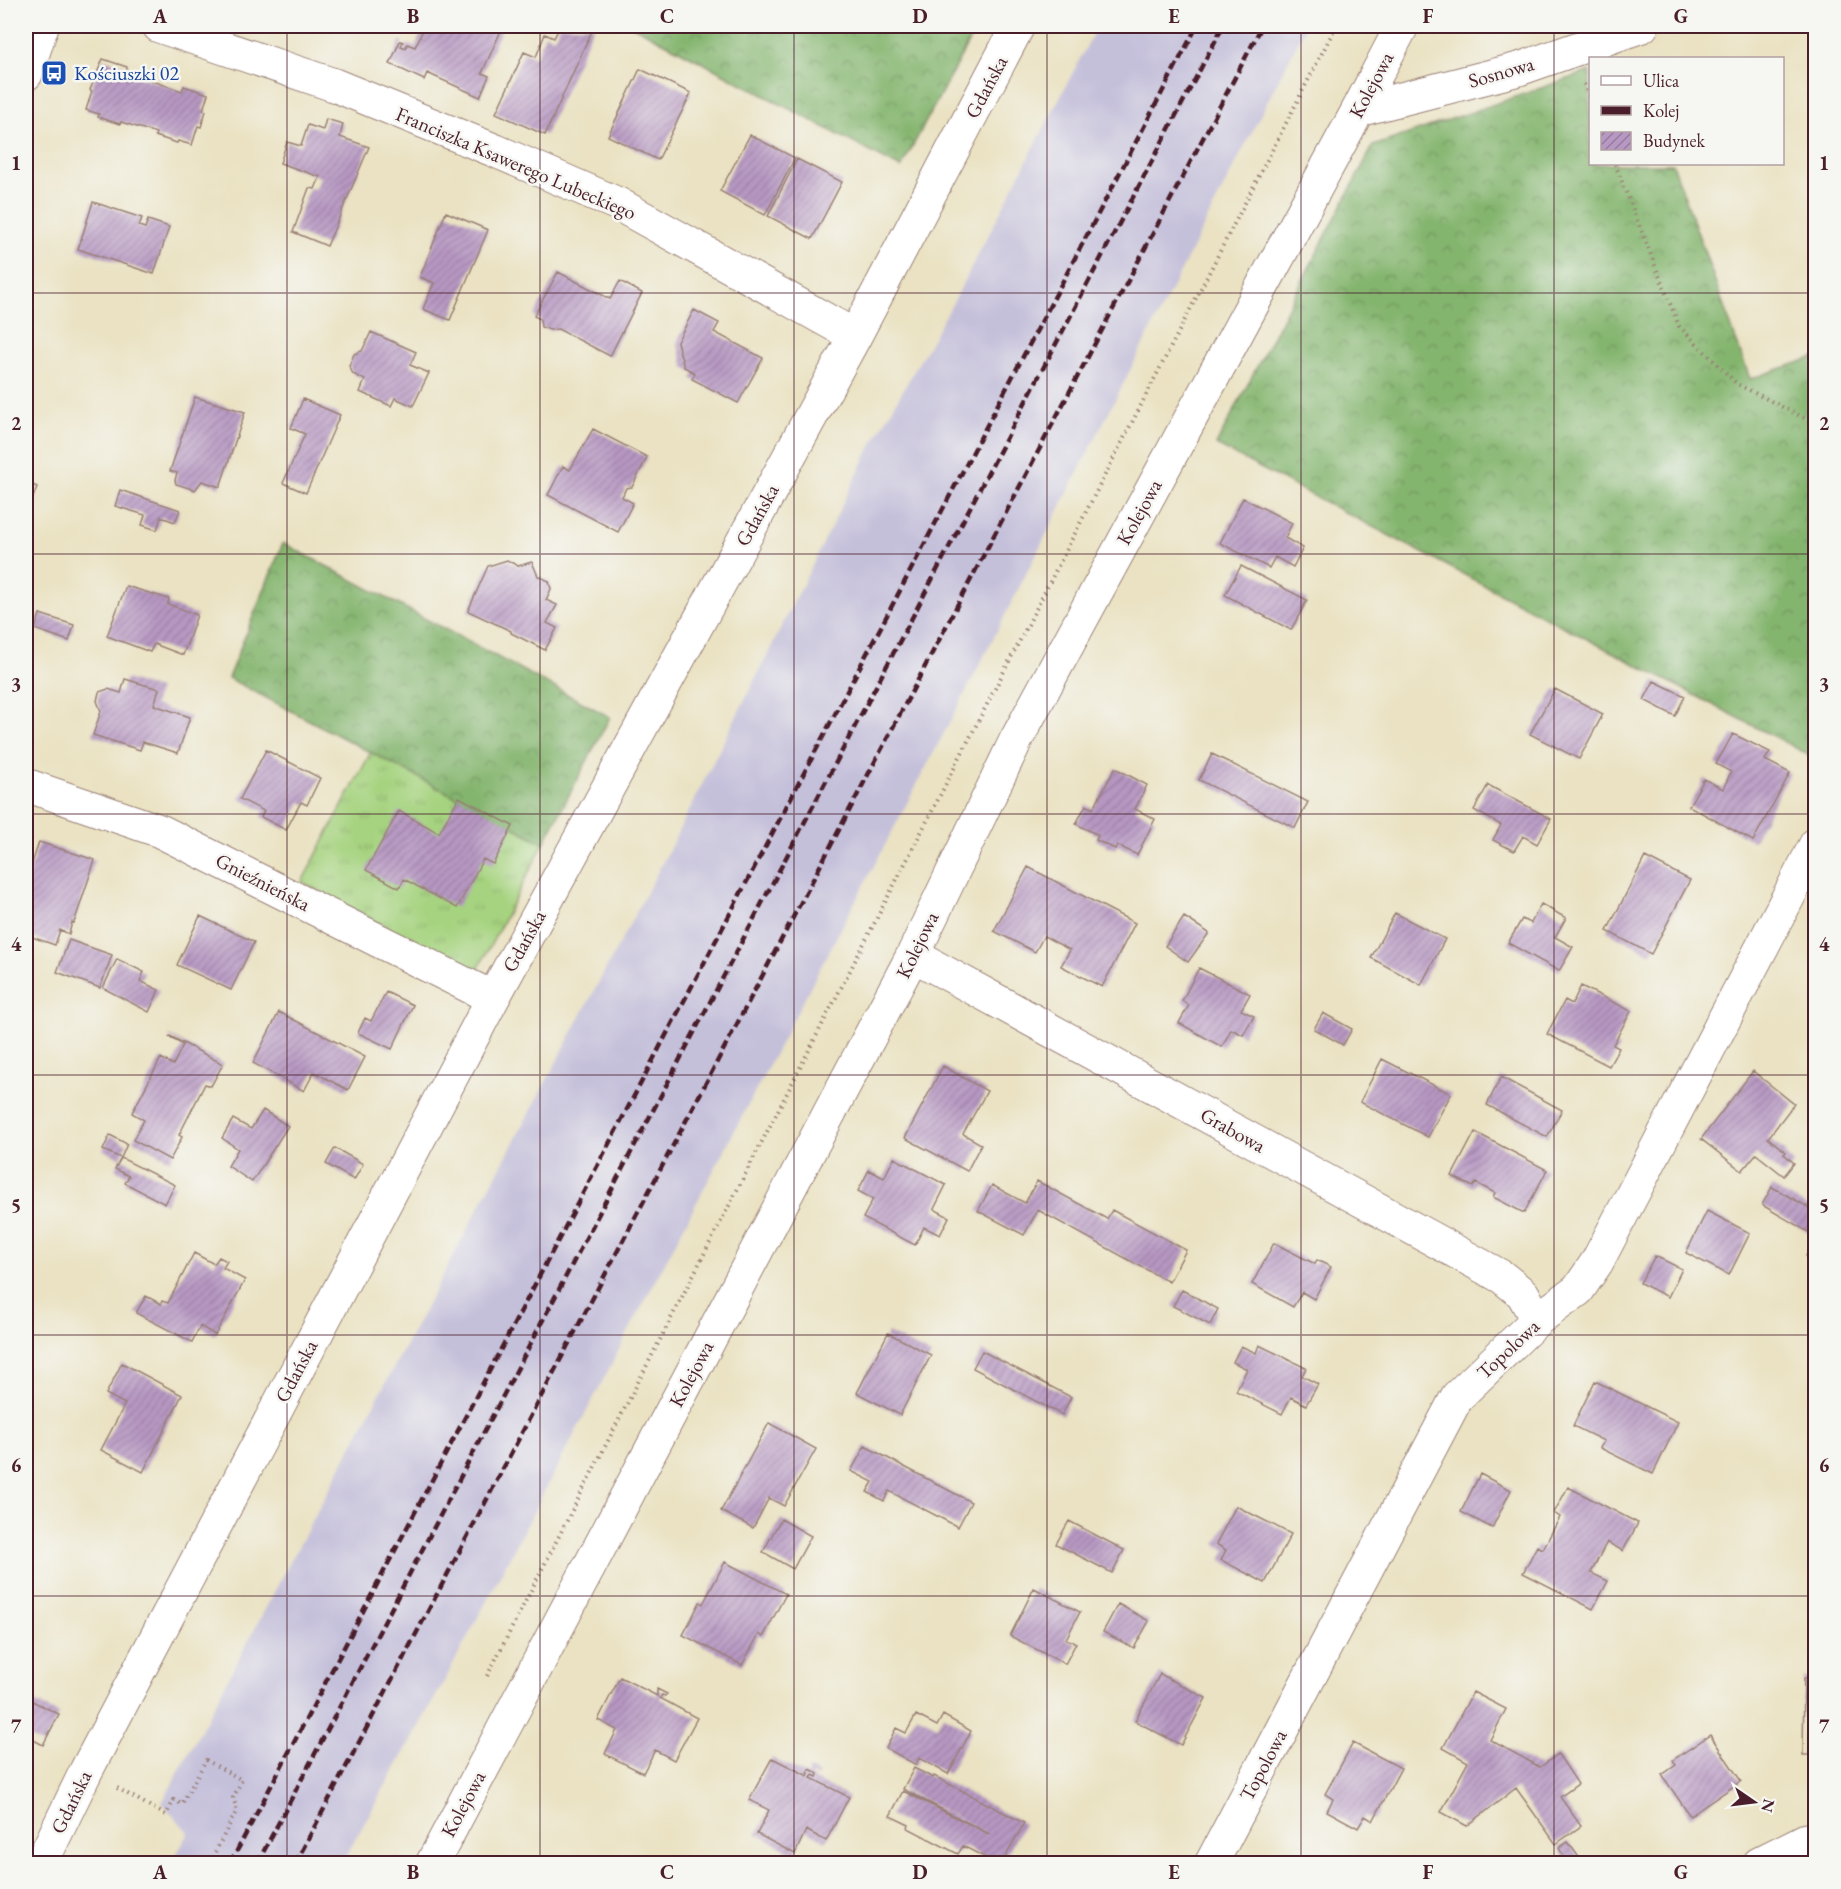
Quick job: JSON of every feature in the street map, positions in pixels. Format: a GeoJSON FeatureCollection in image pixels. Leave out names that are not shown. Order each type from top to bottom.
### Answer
{"type":"FeatureCollection","features":[{"type":"Feature","properties":{"kind":"street"},"geometry":{"type":"LineString","coordinates":[[26,74],[42,26]]}},
{"type":"Feature","properties":{"kind":"street","name":"Franciszka Ksawerego Lubeckiego"},"geometry":{"type":"LineString","coordinates":[[159,26],[334,85],[618,204],[855,336]]}},
{"type":"Feature","properties":{"kind":"street","name":"Gdańska"},"geometry":{"type":"LineString","coordinates":[[41,1863],[86,1771],[493,998],[855,336],[1018,26]]}},
{"type":"Feature","properties":{"kind":"street","name":"Kolejowa"},"geometry":{"type":"LineString","coordinates":[[432,1863],[913,955],[1016,740],[1402,26]]}},
{"type":"Feature","properties":{"kind":"street","name":"Sosnowa"},"geometry":{"type":"LineString","coordinates":[[1358,110],[1519,69],[1642,26]]}},
{"type":"Feature","properties":{"kind":"street","name":"Gnieźnieńska"},"geometry":{"type":"LineString","coordinates":[[26,785],[160,831],[493,998]]}},
{"type":"Feature","properties":{"kind":"street","name":"Topolowa"},"geometry":{"type":"LineString","coordinates":[[1212,1863],[1456,1397],[1537,1320],[1578,1290],[1597,1262],[1815,844]]}},
{"type":"Feature","properties":{"kind":"street","name":"Grabowa"},"geometry":{"type":"LineString","coordinates":[[913,955],[1502,1277],[1523,1294],[1537,1320]]}},
{"type":"Feature","properties":{"kind":"street"},"geometry":{"type":"LineString","coordinates":[[1758,1863],[1806,1840],[1815,1840]]}},
{"type":"Feature","properties":{"kind":"path"},"geometry":{"type":"LineString","coordinates":[[484,1682],[1336,26]]}},
{"type":"Feature","properties":{"kind":"path"},"geometry":{"type":"LineString","coordinates":[[1615,165],[1679,326],[1737,384],[1815,424]]}},
{"type":"Feature","properties":{"kind":"path"},"geometry":{"type":"LineString","coordinates":[[86,1771],[166,1815],[174,1800],[182,1804],[206,1760],[242,1780],[233,1798],[237,1810],[209,1863]]}},
{"type":"Feature","properties":{"kind":"path"},"geometry":{"type":"LineString","coordinates":[[390,1863],[399,1845]]}},
{"type":"Feature","properties":{"kind":"shaded area"},"geometry":{"type":"Polygon","coordinates":[[[1097,26],[1306,26],[973,678],[444,1682],[342,1863],[171,1863],[189,1833],[162,1803],[666,856],[870,448],[955,299],[1097,26]]]}},
{"type":"Feature","properties":{"kind":"green space"},"geometry":{"type":"Polygon","coordinates":[[[633,26],[977,26],[901,168],[633,26]]]}},
{"type":"Feature","properties":{"kind":"green space"},"geometry":{"type":"Polygon","coordinates":[[[1589,71],[1589,165],[1673,165],[1750,379],[1815,357],[1815,758],[1216,445],[1373,146],[1589,71]]]}},
{"type":"Feature","properties":{"kind":"green space"},"geometry":{"type":"Polygon","coordinates":[[[283,543],[610,717],[544,843],[228,678],[283,543]]]}},
{"type":"Feature","properties":{"kind":"green space"},"geometry":{"type":"Polygon","coordinates":[[[371,752],[544,843],[475,975],[302,882],[371,752]]]}},
{"type":"Feature","properties":{"kind":"building"},"geometry":{"type":"Polygon","coordinates":[[[425,26],[503,26],[482,73],[489,76],[480,97],[427,73],[424,80],[390,64],[400,41],[403,42],[401,46],[406,48],[407,44],[415,47],[425,26]]]}},
{"type":"Feature","properties":{"kind":"building"},"geometry":{"type":"Polygon","coordinates":[[[560,26],[594,26],[545,135],[496,113],[524,52],[536,57],[545,34],[554,38],[560,26]]]}},
{"type":"Feature","properties":{"kind":"building"},"geometry":{"type":"Polygon","coordinates":[[[103,59],[127,67],[126,72],[182,91],[184,86],[208,94],[201,127],[198,126],[192,145],[155,136],[156,133],[98,117],[99,114],[86,110],[92,91],[90,90],[103,59]]]}},
{"type":"Feature","properties":{"kind":"building"},"geometry":{"type":"Polygon","coordinates":[[[640,69],[691,93],[658,160],[608,136],[640,69]]]}},
{"type":"Feature","properties":{"kind":"building"},"geometry":{"type":"Polygon","coordinates":[[[326,119],[343,124],[340,137],[369,147],[327,246],[293,232],[309,188],[315,189],[320,177],[280,163],[287,142],[301,146],[308,125],[323,130],[326,119]]]}},
{"type":"Feature","properties":{"kind":"building"},"geometry":{"type":"Polygon","coordinates":[[[750,135],[795,158],[765,215],[720,191],[750,135]]]}},
{"type":"Feature","properties":{"kind":"building"},"geometry":{"type":"Polygon","coordinates":[[[797,159],[842,182],[812,239],[768,216],[797,159]]]}},
{"type":"Feature","properties":{"kind":"building"},"geometry":{"type":"Polygon","coordinates":[[[93,202],[142,218],[139,226],[145,228],[148,220],[169,227],[154,274],[78,249],[93,202]]]}},
{"type":"Feature","properties":{"kind":"building"},"geometry":{"type":"Polygon","coordinates":[[[446,212],[488,230],[450,320],[423,309],[434,283],[420,277],[446,212]]]}},
{"type":"Feature","properties":{"kind":"building"},"geometry":{"type":"Polygon","coordinates":[[[558,272],[610,299],[620,281],[642,293],[610,356],[558,329],[550,330],[541,327],[540,319],[534,316],[558,272]]]}},
{"type":"Feature","properties":{"kind":"building"},"geometry":{"type":"Polygon","coordinates":[[[694,310],[719,323],[714,332],[763,358],[738,403],[692,379],[695,373],[684,367],[677,342],[694,310]]]}},
{"type":"Feature","properties":{"kind":"building"},"geometry":{"type":"Polygon","coordinates":[[[371,332],[416,352],[410,365],[429,373],[413,406],[395,398],[391,406],[360,392],[365,380],[353,374],[349,366],[354,354],[362,351],[371,332]]]}},
{"type":"Feature","properties":{"kind":"building"},"geometry":{"type":"Polygon","coordinates":[[[195,397],[245,412],[220,487],[202,481],[195,490],[176,484],[177,473],[170,471],[195,397]]]}},
{"type":"Feature","properties":{"kind":"building"},"geometry":{"type":"Polygon","coordinates":[[[303,399],[340,415],[306,493],[283,483],[305,434],[291,428],[303,399]]]}},
{"type":"Feature","properties":{"kind":"building"},"geometry":{"type":"Polygon","coordinates":[[[593,429],[647,457],[632,487],[626,488],[622,497],[633,503],[618,532],[548,495],[563,466],[570,470],[593,429]]]}},
{"type":"Feature","properties":{"kind":"building"},"geometry":{"type":"Polygon","coordinates":[[[26,482],[37,487],[29,508],[26,507],[26,482]]]}},
{"type":"Feature","properties":{"kind":"building"},"geometry":{"type":"Polygon","coordinates":[[[120,490],[180,510],[175,522],[161,517],[157,530],[142,525],[145,515],[115,506],[120,490]]]}},
{"type":"Feature","properties":{"kind":"building"},"geometry":{"type":"Polygon","coordinates":[[[1243,498],[1292,523],[1285,538],[1303,548],[1293,567],[1275,557],[1269,568],[1220,543],[1243,498]]]}},
{"type":"Feature","properties":{"kind":"building"},"geometry":{"type":"Polygon","coordinates":[[[507,560],[518,566],[532,562],[538,576],[549,581],[551,589],[546,600],[557,605],[547,623],[557,628],[545,650],[468,611],[488,566],[507,560]]]}},
{"type":"Feature","properties":{"kind":"building"},"geometry":{"type":"Polygon","coordinates":[[[1241,566],[1307,600],[1291,630],[1225,595],[1241,566]]]}},
{"type":"Feature","properties":{"kind":"building"},"geometry":{"type":"Polygon","coordinates":[[[126,586],[169,599],[168,604],[197,615],[183,655],[154,644],[150,652],[107,636],[126,586]]]}},
{"type":"Feature","properties":{"kind":"building"},"geometry":{"type":"Polygon","coordinates":[[[40,614],[74,625],[69,641],[35,629],[40,614]]]}},
{"type":"Feature","properties":{"kind":"building"},"geometry":{"type":"Polygon","coordinates":[[[125,679],[159,689],[154,705],[190,717],[178,753],[143,742],[140,750],[93,735],[101,711],[97,701],[99,692],[108,689],[121,693],[125,679]]]}},
{"type":"Feature","properties":{"kind":"building"},"geometry":{"type":"Polygon","coordinates":[[[1654,681],[1685,696],[1675,716],[1644,700],[1654,681]]]}},
{"type":"Feature","properties":{"kind":"building"},"geometry":{"type":"Polygon","coordinates":[[[1555,689],[1603,714],[1579,759],[1530,734],[1555,689]]]}},
{"type":"Feature","properties":{"kind":"building"},"geometry":{"type":"Polygon","coordinates":[[[1733,734],[1770,752],[1765,760],[1790,773],[1753,841],[1689,806],[1704,779],[1723,789],[1731,772],[1716,764],[1733,734]]]}},
{"type":"Feature","properties":{"kind":"building"},"geometry":{"type":"Polygon","coordinates":[[[266,750],[320,778],[307,805],[301,802],[286,830],[261,817],[264,811],[240,799],[266,750]]]}},
{"type":"Feature","properties":{"kind":"building"},"geometry":{"type":"Polygon","coordinates":[[[1212,754],[1308,802],[1295,828],[1199,780],[1212,754]]]}},
{"type":"Feature","properties":{"kind":"building"},"geometry":{"type":"Polygon","coordinates":[[[1115,768],[1147,785],[1135,809],[1155,819],[1137,855],[1117,845],[1115,849],[1096,840],[1098,835],[1076,824],[1086,805],[1093,809],[1115,768]]]}},
{"type":"Feature","properties":{"kind":"building"},"geometry":{"type":"Polygon","coordinates":[[[1488,785],[1551,819],[1537,844],[1523,836],[1514,851],[1493,840],[1501,825],[1474,810],[1488,785]]]}},
{"type":"Feature","properties":{"kind":"building"},"geometry":{"type":"Polygon","coordinates":[[[459,797],[513,826],[493,864],[483,859],[457,908],[404,879],[399,888],[366,870],[399,811],[439,833],[459,797]]]}},
{"type":"Feature","properties":{"kind":"building"},"geometry":{"type":"Polygon","coordinates":[[[39,842],[95,860],[69,934],[60,930],[55,945],[26,935],[26,882],[39,842]]]}},
{"type":"Feature","properties":{"kind":"building"},"geometry":{"type":"Polygon","coordinates":[[[1645,857],[1690,880],[1651,954],[1607,931],[1645,857]]]}},
{"type":"Feature","properties":{"kind":"building"},"geometry":{"type":"Polygon","coordinates":[[[1028,867],[1135,923],[1102,987],[1061,966],[1070,950],[1044,936],[1035,952],[994,931],[1028,867]]]}},
{"type":"Feature","properties":{"kind":"building"},"geometry":{"type":"Polygon","coordinates":[[[1541,904],[1566,918],[1555,937],[1573,947],[1559,971],[1508,943],[1522,919],[1531,923],[1541,904]]]}},
{"type":"Feature","properties":{"kind":"building"},"geometry":{"type":"Polygon","coordinates":[[[1395,913],[1445,939],[1421,985],[1371,958],[1395,913]]]}},
{"type":"Feature","properties":{"kind":"building"},"geometry":{"type":"Polygon","coordinates":[[[200,916],[254,942],[231,990],[177,965],[200,916]]]}},
{"type":"Feature","properties":{"kind":"building"},"geometry":{"type":"Polygon","coordinates":[[[1184,917],[1209,933],[1188,962],[1165,946],[1184,917]]]}},
{"type":"Feature","properties":{"kind":"building"},"geometry":{"type":"Polygon","coordinates":[[[69,940],[112,955],[100,988],[57,972],[69,940]]]}},
{"type":"Feature","properties":{"kind":"building"},"geometry":{"type":"Polygon","coordinates":[[[117,959],[144,972],[140,981],[159,990],[149,1012],[103,988],[117,959]]]}},
{"type":"Feature","properties":{"kind":"building"},"geometry":{"type":"Polygon","coordinates":[[[1199,968],[1250,994],[1241,1010],[1254,1016],[1243,1035],[1231,1029],[1222,1047],[1179,1023],[1189,1005],[1182,1001],[1199,968]]]}},
{"type":"Feature","properties":{"kind":"building"},"geometry":{"type":"Polygon","coordinates":[[[1581,986],[1631,1011],[1613,1045],[1619,1048],[1609,1066],[1547,1034],[1565,1000],[1572,1004],[1581,986]]]}},
{"type":"Feature","properties":{"kind":"building"},"geometry":{"type":"Polygon","coordinates":[[[386,992],[413,1005],[392,1049],[358,1033],[365,1018],[371,1021],[386,992]]]}},
{"type":"Feature","properties":{"kind":"building"},"geometry":{"type":"Polygon","coordinates":[[[279,1012],[365,1057],[348,1090],[314,1072],[304,1091],[253,1063],[279,1012]]]}},
{"type":"Feature","properties":{"kind":"building"},"geometry":{"type":"Polygon","coordinates":[[[1323,1013],[1352,1029],[1343,1045],[1314,1029],[1323,1013]]]}},
{"type":"Feature","properties":{"kind":"building"},"geometry":{"type":"Polygon","coordinates":[[[170,1036],[223,1064],[211,1086],[205,1084],[179,1135],[182,1137],[170,1160],[133,1140],[144,1120],[132,1113],[161,1058],[173,1065],[183,1045],[170,1036]]]}},
{"type":"Feature","properties":{"kind":"building"},"geometry":{"type":"Polygon","coordinates":[[[1382,1059],[1451,1094],[1428,1137],[1360,1102],[1382,1059]]]}},
{"type":"Feature","properties":{"kind":"building"},"geometry":{"type":"Polygon","coordinates":[[[943,1066],[987,1091],[963,1134],[981,1144],[967,1171],[905,1138],[943,1066]]]}},
{"type":"Feature","properties":{"kind":"building"},"geometry":{"type":"Polygon","coordinates":[[[1753,1071],[1794,1104],[1768,1138],[1786,1152],[1784,1154],[1794,1163],[1784,1176],[1756,1154],[1742,1171],[1701,1139],[1753,1071]]]}},
{"type":"Feature","properties":{"kind":"building"},"geometry":{"type":"Polygon","coordinates":[[[1501,1077],[1562,1110],[1547,1137],[1487,1105],[1501,1077]]]}},
{"type":"Feature","properties":{"kind":"building"},"geometry":{"type":"Polygon","coordinates":[[[263,1110],[288,1126],[252,1182],[228,1166],[238,1149],[222,1138],[233,1119],[251,1129],[263,1110]]]}},
{"type":"Feature","properties":{"kind":"building"},"geometry":{"type":"Polygon","coordinates":[[[1475,1132],[1547,1170],[1524,1213],[1493,1197],[1495,1193],[1476,1183],[1473,1187],[1452,1176],[1475,1132]]]}},
{"type":"Feature","properties":{"kind":"building"},"geometry":{"type":"Polygon","coordinates":[[[110,1135],[127,1144],[121,1158],[103,1150],[110,1135]]]}},
{"type":"Feature","properties":{"kind":"building"},"geometry":{"type":"Polygon","coordinates":[[[335,1148],[363,1164],[354,1180],[326,1164],[335,1148]]]}},
{"type":"Feature","properties":{"kind":"building"},"geometry":{"type":"Polygon","coordinates":[[[121,1158],[175,1185],[165,1204],[125,1183],[129,1176],[115,1169],[121,1158]]]}},
{"type":"Feature","properties":{"kind":"building"},"geometry":{"type":"Polygon","coordinates":[[[894,1158],[946,1185],[934,1209],[949,1217],[940,1235],[924,1227],[915,1245],[863,1218],[873,1199],[858,1191],[869,1170],[884,1178],[894,1158]]]}},
{"type":"Feature","properties":{"kind":"building"},"geometry":{"type":"Polygon","coordinates":[[[1037,1181],[1107,1219],[1112,1210],[1186,1250],[1169,1282],[1038,1210],[1024,1235],[978,1211],[992,1185],[1025,1203],[1037,1181]]]}},
{"type":"Feature","properties":{"kind":"building"},"geometry":{"type":"Polygon","coordinates":[[[1772,1187],[1815,1211],[1815,1224],[1810,1233],[1762,1205],[1772,1187]]]}},
{"type":"Feature","properties":{"kind":"building"},"geometry":{"type":"Polygon","coordinates":[[[1707,1211],[1750,1233],[1729,1275],[1686,1253],[1707,1211]]]}},
{"type":"Feature","properties":{"kind":"building"},"geometry":{"type":"Polygon","coordinates":[[[1815,1237],[1815,1261],[1806,1256],[1815,1237]]]}},
{"type":"Feature","properties":{"kind":"building"},"geometry":{"type":"Polygon","coordinates":[[[1274,1243],[1315,1264],[1317,1260],[1331,1267],[1314,1299],[1302,1292],[1293,1307],[1252,1284],[1274,1243]]]}},
{"type":"Feature","properties":{"kind":"building"},"geometry":{"type":"Polygon","coordinates":[[[194,1253],[214,1264],[219,1257],[227,1261],[223,1268],[245,1280],[215,1335],[200,1326],[192,1342],[136,1313],[146,1296],[161,1304],[162,1301],[168,1303],[194,1253]]]}},
{"type":"Feature","properties":{"kind":"building"},"geometry":{"type":"Polygon","coordinates":[[[1655,1256],[1682,1269],[1668,1297],[1640,1283],[1655,1256]]]}},
{"type":"Feature","properties":{"kind":"building"},"geometry":{"type":"Polygon","coordinates":[[[1182,1290],[1218,1309],[1210,1325],[1173,1306],[1182,1290]]]}},
{"type":"Feature","properties":{"kind":"building"},"geometry":{"type":"Polygon","coordinates":[[[888,1333],[931,1355],[900,1415],[857,1393],[888,1333]]]}},
{"type":"Feature","properties":{"kind":"building"},"geometry":{"type":"Polygon","coordinates":[[[1259,1345],[1306,1368],[1302,1376],[1318,1384],[1306,1405],[1291,1397],[1282,1414],[1236,1391],[1247,1369],[1233,1362],[1241,1346],[1256,1353],[1259,1345]]]}},
{"type":"Feature","properties":{"kind":"building"},"geometry":{"type":"Polygon","coordinates":[[[982,1351],[1071,1397],[1062,1415],[973,1368],[982,1351]]]}},
{"type":"Feature","properties":{"kind":"building"},"geometry":{"type":"Polygon","coordinates":[[[122,1363],[182,1395],[143,1472],[101,1450],[125,1404],[106,1394],[122,1363]]]}},
{"type":"Feature","properties":{"kind":"building"},"geometry":{"type":"Polygon","coordinates":[[[1595,1381],[1678,1422],[1653,1474],[1600,1448],[1604,1441],[1573,1426],[1595,1381]]]}},
{"type":"Feature","properties":{"kind":"building"},"geometry":{"type":"Polygon","coordinates":[[[769,1423],[816,1449],[784,1506],[769,1498],[753,1528],[721,1511],[769,1423]]]}},
{"type":"Feature","properties":{"kind":"building"},"geometry":{"type":"Polygon","coordinates":[[[865,1446],[971,1502],[958,1527],[889,1491],[884,1501],[867,1492],[873,1482],[851,1471],[865,1446]]]}},
{"type":"Feature","properties":{"kind":"building"},"geometry":{"type":"Polygon","coordinates":[[[1480,1474],[1511,1490],[1492,1528],[1461,1512],[1480,1474]]]}},
{"type":"Feature","properties":{"kind":"building"},"geometry":{"type":"Polygon","coordinates":[[[1568,1487],[1638,1523],[1623,1551],[1607,1542],[1598,1559],[1591,1573],[1608,1581],[1593,1609],[1523,1573],[1537,1546],[1543,1549],[1560,1517],[1554,1513],[1568,1487]]]}},
{"type":"Feature","properties":{"kind":"building"},"geometry":{"type":"Polygon","coordinates":[[[1236,1506],[1291,1534],[1265,1583],[1221,1560],[1226,1550],[1216,1544],[1236,1506]]]}},
{"type":"Feature","properties":{"kind":"building"},"geometry":{"type":"Polygon","coordinates":[[[781,1519],[811,1536],[793,1569],[763,1552],[781,1519]]]}},
{"type":"Feature","properties":{"kind":"building"},"geometry":{"type":"Polygon","coordinates":[[[1069,1521],[1124,1550],[1112,1573],[1056,1544],[1069,1521]]]}},
{"type":"Feature","properties":{"kind":"building"},"geometry":{"type":"Polygon","coordinates":[[[725,1562],[786,1594],[763,1637],[759,1634],[742,1665],[683,1635],[700,1602],[703,1604],[725,1562]]]}},
{"type":"Feature","properties":{"kind":"building"},"geometry":{"type":"Polygon","coordinates":[[[1034,1588],[1080,1612],[1066,1639],[1076,1643],[1065,1664],[1010,1636],[1034,1588]]]}},
{"type":"Feature","properties":{"kind":"building"},"geometry":{"type":"Polygon","coordinates":[[[1118,1604],[1149,1621],[1134,1648],[1103,1632],[1118,1604]]]}},
{"type":"Feature","properties":{"kind":"building"},"geometry":{"type":"Polygon","coordinates":[[[1160,1674],[1206,1698],[1181,1745],[1135,1721],[1160,1674]]]}},
{"type":"Feature","properties":{"kind":"building"},"geometry":{"type":"Polygon","coordinates":[[[620,1677],[657,1696],[657,1689],[667,1694],[660,1698],[697,1718],[674,1760],[655,1750],[643,1773],[605,1754],[617,1730],[598,1720],[620,1677]]]}},
{"type":"Feature","properties":{"kind":"building"},"geometry":{"type":"Polygon","coordinates":[[[1804,1678],[1815,1678],[1815,1755],[1803,1755],[1804,1678]]]}},
{"type":"Feature","properties":{"kind":"building"},"geometry":{"type":"Polygon","coordinates":[[[1473,1692],[1506,1709],[1490,1740],[1540,1767],[1558,1754],[1578,1784],[1560,1797],[1581,1826],[1556,1844],[1516,1788],[1467,1826],[1441,1812],[1468,1762],[1443,1748],[1473,1692]]]}},
{"type":"Feature","properties":{"kind":"building"},"geometry":{"type":"Polygon","coordinates":[[[26,1698],[59,1714],[43,1745],[26,1736],[26,1698]]]}},
{"type":"Feature","properties":{"kind":"building"},"geometry":{"type":"Polygon","coordinates":[[[916,1715],[937,1726],[943,1715],[971,1731],[948,1774],[919,1758],[916,1765],[886,1748],[896,1728],[906,1733],[916,1715]]]}},
{"type":"Feature","properties":{"kind":"building"},"geometry":{"type":"Polygon","coordinates":[[[1710,1735],[1741,1781],[1690,1816],[1662,1775],[1676,1765],[1673,1760],[1710,1735]]]}},
{"type":"Feature","properties":{"kind":"building"},"geometry":{"type":"Polygon","coordinates":[[[1353,1743],[1401,1768],[1373,1821],[1365,1816],[1358,1828],[1327,1811],[1333,1799],[1325,1794],[1353,1743]]]}},
{"type":"Feature","properties":{"kind":"building"},"geometry":{"type":"Polygon","coordinates":[[[772,1758],[808,1776],[809,1769],[814,1771],[818,1774],[817,1777],[813,1775],[811,1778],[849,1797],[826,1841],[806,1830],[795,1854],[757,1834],[769,1810],[749,1800],[772,1758]]]}},
{"type":"Feature","properties":{"kind":"building"},"geometry":{"type":"Polygon","coordinates":[[[914,1768],[1024,1823],[1002,1863],[996,1863],[963,1846],[958,1854],[890,1816],[903,1791],[991,1835],[903,1789],[914,1768]]]}},
{"type":"Feature","properties":{"kind":"building"},"geometry":{"type":"Polygon","coordinates":[[[1568,1842],[1583,1863],[1558,1863],[1565,1859],[1559,1848],[1568,1842]]]}},
{"type":"Feature","properties":{"kind":"railway"},"geometry":{"type":"LineString","coordinates":[[230,1864],[1197,26]]}},
{"type":"Feature","properties":{"kind":"railway"},"geometry":{"type":"LineString","coordinates":[[257,1864],[1223,26]]}},
{"type":"Feature","properties":{"kind":"railway"},"geometry":{"type":"LineString","coordinates":[[295,1864],[1262,26]]}},
{"type":"Feature","properties":{"kind":"place","name":"Kościuszki 02"},"geometry":{"type":"Point","coordinates":[54,73]}}]}
